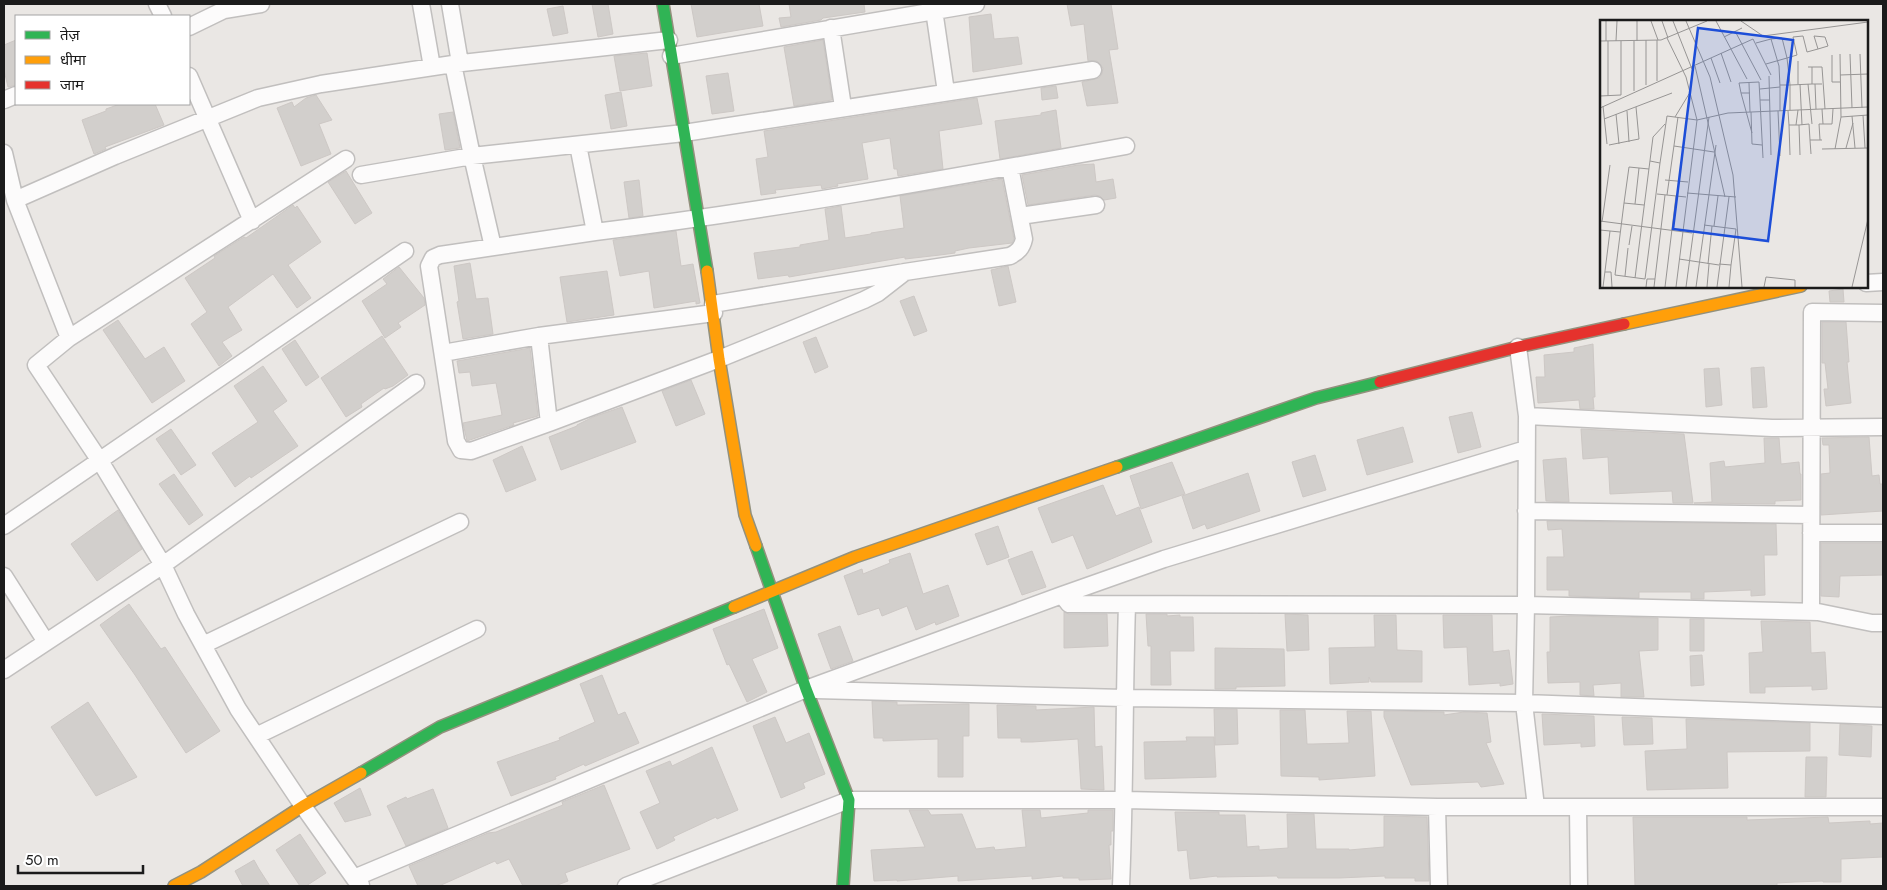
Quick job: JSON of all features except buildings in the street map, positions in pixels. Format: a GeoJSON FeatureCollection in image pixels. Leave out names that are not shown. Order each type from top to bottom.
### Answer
{"type":"FeatureCollection","features":[{"type":"Feature","properties":{"kind":"street"},"geometry":{"type":"LineString","coordinates":[[190,27],[224,10],[261,4]]}},
{"type":"Feature","properties":{"kind":"street"},"geometry":{"type":"LineString","coordinates":[[421,4],[432,66]]}},
{"type":"Feature","properties":{"kind":"street"},"geometry":{"type":"LineString","coordinates":[[450,4],[457,64],[472,156],[493,247]]}},
{"type":"Feature","properties":{"kind":"street"},"geometry":{"type":"LineString","coordinates":[[662,4],[699,219],[719,359],[745,515],[806,689],[849,800],[843,886]]}},
{"type":"Feature","properties":{"kind":"street"},"geometry":{"type":"LineString","coordinates":[[15,200],[115,156],[258,98],[321,84],[432,66],[670,48],[831,28],[976,4]]}},
{"type":"Feature","properties":{"kind":"street"},"geometry":{"type":"LineString","coordinates":[[934,10],[946,92]]}},
{"type":"Feature","properties":{"kind":"street"},"geometry":{"type":"LineString","coordinates":[[831,28],[843,107]]}},
{"type":"Feature","properties":{"kind":"street"},"geometry":{"type":"LineString","coordinates":[[361,175],[472,156],[684,133],[1092,70]]}},
{"type":"Feature","properties":{"kind":"street"},"geometry":{"type":"LineString","coordinates":[[190,78],[252,221]]}},
{"type":"Feature","properties":{"kind":"street"},"geometry":{"type":"LineString","coordinates":[[578,145],[595,232]]}},
{"type":"Feature","properties":{"kind":"street"},"geometry":{"type":"LineString","coordinates":[[905,272],[878,293],[864,300],[719,359],[549,423],[471,451],[461,450],[456,441],[429,266],[433,258],[440,254],[699,219],[1010,168],[1126,146]]}},
{"type":"Feature","properties":{"kind":"street"},"geometry":{"type":"LineString","coordinates":[[4,153],[15,200],[69,338]]}},
{"type":"Feature","properties":{"kind":"street"},"geometry":{"type":"LineString","coordinates":[[346,159],[69,338],[36,365],[100,461],[163,565],[186,614],[238,709],[303,806],[359,882],[806,689],[1164,559],[1526,449]]}},
{"type":"Feature","properties":{"kind":"street"},"geometry":{"type":"LineString","coordinates":[[443,353],[713,308],[905,272],[1010,256],[1022,247],[1024,239],[1010,168]]}},
{"type":"Feature","properties":{"kind":"street"},"geometry":{"type":"LineString","coordinates":[[1020,216],[1096,205]]}},
{"type":"Feature","properties":{"kind":"street"},"geometry":{"type":"LineString","coordinates":[[4,526],[405,251]]}},
{"type":"Feature","properties":{"kind":"street"},"geometry":{"type":"LineString","coordinates":[[1867,283],[1883,282]]}},
{"type":"Feature","properties":{"kind":"street"},"geometry":{"type":"LineString","coordinates":[[174,886],[201,872],[303,806],[440,727],[855,557],[1316,398],[1518,347],[1792,288]]}},
{"type":"Feature","properties":{"kind":"street"},"geometry":{"type":"LineString","coordinates":[[1811,612],[1812,312],[1883,312]]}},
{"type":"Feature","properties":{"kind":"street"},"geometry":{"type":"LineString","coordinates":[[539,336],[549,423]]}},
{"type":"Feature","properties":{"kind":"street"},"geometry":{"type":"LineString","coordinates":[[1518,347],[1527,416],[1524,703],[1536,807]]}},
{"type":"Feature","properties":{"kind":"street"},"geometry":{"type":"LineString","coordinates":[[4,670],[163,565],[416,383]]}},
{"type":"Feature","properties":{"kind":"street"},"geometry":{"type":"LineString","coordinates":[[1527,416],[1772,428],[1883,427]]}},
{"type":"Feature","properties":{"kind":"street"},"geometry":{"type":"LineString","coordinates":[[1526,511],[1811,515]]}},
{"type":"Feature","properties":{"kind":"street"},"geometry":{"type":"LineString","coordinates":[[203,645],[460,522]]}},
{"type":"Feature","properties":{"kind":"street"},"geometry":{"type":"LineString","coordinates":[[1811,533],[1883,533]]}},
{"type":"Feature","properties":{"kind":"street"},"geometry":{"type":"LineString","coordinates":[[4,576],[46,642]]}},
{"type":"Feature","properties":{"kind":"street"},"geometry":{"type":"LineString","coordinates":[[1062,595],[1069,604],[1526,605],[1811,612],[1872,623],[1883,623]]}},
{"type":"Feature","properties":{"kind":"street"},"geometry":{"type":"LineString","coordinates":[[1121,886],[1125,800],[1124,698],[1127,605]]}},
{"type":"Feature","properties":{"kind":"street"},"geometry":{"type":"LineString","coordinates":[[256,736],[477,629]]}},
{"type":"Feature","properties":{"kind":"street"},"geometry":{"type":"LineString","coordinates":[[806,689],[1124,698],[1524,703],[1883,716]]}},
{"type":"Feature","properties":{"kind":"street"},"geometry":{"type":"LineString","coordinates":[[626,886],[849,800],[1125,800],[1437,807],[1883,808]]}},
{"type":"Feature","properties":{"kind":"street"},"geometry":{"type":"LineString","coordinates":[[1437,807],[1439,886]]}},
{"type":"Feature","properties":{"kind":"street"},"geometry":{"type":"LineString","coordinates":[[1578,808],[1579,886]]}},
{"type":"Feature","properties":{"kind":"traffic: fast"},"geometry":{"type":"LineString","coordinates":[[663,4],[707,271]]}},
{"type":"Feature","properties":{"kind":"traffic: fast"},"geometry":{"type":"LineString","coordinates":[[1117,467],[1316,398],[1380,382]]}},
{"type":"Feature","properties":{"kind":"traffic: fast"},"geometry":{"type":"LineString","coordinates":[[756,546],[806,689],[849,800],[843,886]]}},
{"type":"Feature","properties":{"kind":"traffic: fast"},"geometry":{"type":"LineString","coordinates":[[361,773],[440,727],[734,607]]}},
{"type":"Feature","properties":{"kind":"traffic: slow"},"geometry":{"type":"LineString","coordinates":[[707,271],[719,359],[745,515],[756,546]]}},
{"type":"Feature","properties":{"kind":"traffic: slow"},"geometry":{"type":"LineString","coordinates":[[1624,324],[1792,288]]}},
{"type":"Feature","properties":{"kind":"traffic: slow"},"geometry":{"type":"LineString","coordinates":[[734,607],[855,557],[1117,467]]}},
{"type":"Feature","properties":{"kind":"traffic: slow"},"geometry":{"type":"LineString","coordinates":[[174,886],[201,872],[303,806],[361,773]]}},
{"type":"Feature","properties":{"kind":"traffic: jam"},"geometry":{"type":"LineString","coordinates":[[1380,382],[1518,347],[1624,324]]}}]}
